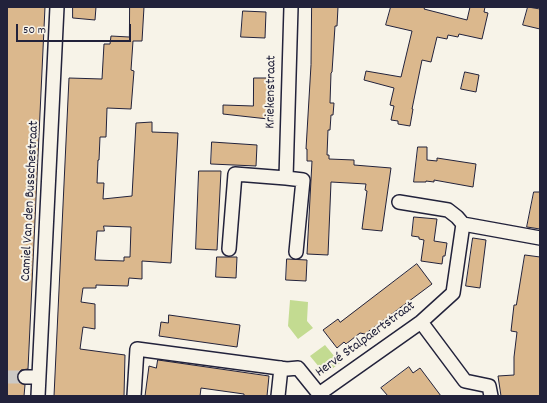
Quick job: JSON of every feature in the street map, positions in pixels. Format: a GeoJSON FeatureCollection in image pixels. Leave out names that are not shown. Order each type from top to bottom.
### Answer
{"type":"FeatureCollection","features":[{"type":"Feature","properties":{"kind":"street","name":"Camiel Van den Busschestraat"},"geometry":{"type":"LineString","coordinates":[[38,396],[57,7]]}},
{"type":"Feature","properties":{"kind":"street","name":"Kriekenstraat"},"geometry":{"type":"LineString","coordinates":[[286,178],[291,7]]}},
{"type":"Feature","properties":{"kind":"street"},"geometry":{"type":"LineString","coordinates":[[229,249],[235,174],[303,180],[296,252]]}},
{"type":"Feature","properties":{"kind":"street"},"geometry":{"type":"LineString","coordinates":[[399,202],[448,210],[463,224],[540,238]]}},
{"type":"Feature","properties":{"kind":"street","name":"Hervé Stalpaertstraat"},"geometry":{"type":"LineString","coordinates":[[134,396],[137,349],[281,368],[298,368],[320,395],[421,322],[453,293],[463,224]]}},
{"type":"Feature","properties":{"kind":"street"},"geometry":{"type":"LineString","coordinates":[[421,322],[465,381],[489,386],[491,396]]}},
{"type":"Feature","properties":{"kind":"street"},"geometry":{"type":"LineString","coordinates":[[278,396],[281,368]]}},
{"type":"Feature","properties":{"kind":"street"},"geometry":{"type":"LineString","coordinates":[[25,377],[39,377]]}},
{"type":"Feature","properties":{"kind":"green space"},"geometry":{"type":"Polygon","coordinates":[[[290,300],[308,302],[307,321],[313,328],[298,339],[288,326],[290,300]]]}},
{"type":"Feature","properties":{"kind":"green space"},"geometry":{"type":"Polygon","coordinates":[[[325,345],[340,363],[325,374],[310,356],[325,345]]]}},
{"type":"Feature","properties":{"kind":"building"},"geometry":{"type":"Polygon","coordinates":[[[7,7],[45,7],[28,369],[21,370],[17,377],[18,381],[25,385],[24,396],[7,396],[7,7]]]}},
{"type":"Feature","properties":{"kind":"building"},"geometry":{"type":"Polygon","coordinates":[[[73,7],[96,7],[95,20],[73,18],[73,7]]]}},
{"type":"Feature","properties":{"kind":"building"},"geometry":{"type":"Polygon","coordinates":[[[130,7],[144,7],[142,41],[133,41],[131,70],[134,71],[131,109],[107,108],[106,137],[100,137],[97,183],[104,183],[103,199],[132,196],[136,123],[152,122],[152,132],[178,133],[171,263],[142,261],[142,279],[129,278],[128,286],[96,285],[96,288],[83,288],[81,302],[95,304],[95,329],[83,327],[80,349],[125,355],[124,396],[54,396],[69,78],[102,79],[104,44],[110,44],[111,36],[129,37],[130,7]],[[104,226],[104,231],[97,231],[95,260],[124,261],[124,257],[130,257],[131,227],[104,226]]]}},
{"type":"Feature","properties":{"kind":"building"},"geometry":{"type":"Polygon","coordinates":[[[312,7],[338,7],[331,73],[330,103],[334,103],[333,115],[331,115],[330,130],[328,130],[327,155],[329,155],[329,159],[354,160],[354,165],[391,168],[382,231],[362,229],[367,191],[365,190],[366,184],[331,182],[328,255],[307,254],[312,161],[307,161],[306,149],[311,65],[312,7]]]}},
{"type":"Feature","properties":{"kind":"building"},"geometry":{"type":"Polygon","coordinates":[[[391,7],[425,7],[424,9],[467,20],[470,7],[485,7],[484,12],[488,13],[482,39],[459,34],[458,37],[448,35],[447,39],[437,37],[431,62],[422,60],[410,126],[398,124],[398,121],[391,120],[394,106],[390,105],[394,88],[364,80],[366,71],[401,77],[412,31],[386,25],[391,7]]]}},
{"type":"Feature","properties":{"kind":"building"},"geometry":{"type":"Polygon","coordinates":[[[528,7],[540,9],[540,29],[523,25],[528,7]]]}},
{"type":"Feature","properties":{"kind":"building"},"geometry":{"type":"Polygon","coordinates":[[[243,11],[266,12],[265,38],[241,37],[243,11]]]}},
{"type":"Feature","properties":{"kind":"building"},"geometry":{"type":"Polygon","coordinates":[[[465,72],[479,75],[476,92],[461,89],[465,72]]]}},
{"type":"Feature","properties":{"kind":"building"},"geometry":{"type":"Polygon","coordinates":[[[254,78],[274,78],[273,118],[268,119],[223,114],[223,105],[253,106],[254,78]]]}},
{"type":"Feature","properties":{"kind":"building"},"geometry":{"type":"Polygon","coordinates":[[[212,142],[257,145],[256,166],[211,164],[212,142]]]}},
{"type":"Feature","properties":{"kind":"building"},"geometry":{"type":"Polygon","coordinates":[[[418,147],[427,147],[427,160],[437,161],[437,158],[476,164],[473,187],[434,180],[434,182],[414,182],[418,147]]]}},
{"type":"Feature","properties":{"kind":"building"},"geometry":{"type":"Polygon","coordinates":[[[199,171],[221,171],[217,250],[196,249],[199,171]]]}},
{"type":"Feature","properties":{"kind":"building"},"geometry":{"type":"Polygon","coordinates":[[[534,192],[540,192],[540,229],[527,227],[534,192]]]}},
{"type":"Feature","properties":{"kind":"building"},"geometry":{"type":"Polygon","coordinates":[[[414,217],[437,219],[434,241],[447,243],[442,264],[421,261],[424,240],[419,239],[419,237],[412,236],[414,217]]]}},
{"type":"Feature","properties":{"kind":"building"},"geometry":{"type":"Polygon","coordinates":[[[473,238],[486,240],[480,288],[466,286],[473,238]]]}},
{"type":"Feature","properties":{"kind":"building"},"geometry":{"type":"Polygon","coordinates":[[[525,255],[540,257],[540,396],[501,396],[498,376],[514,375],[514,357],[517,332],[511,331],[514,305],[516,305],[525,255]]]}},
{"type":"Feature","properties":{"kind":"building"},"geometry":{"type":"Polygon","coordinates":[[[217,257],[237,257],[236,278],[216,277],[217,257]]]}},
{"type":"Feature","properties":{"kind":"building"},"geometry":{"type":"Polygon","coordinates":[[[287,259],[307,260],[306,281],[286,280],[287,259]]]}},
{"type":"Feature","properties":{"kind":"building"},"geometry":{"type":"Polygon","coordinates":[[[417,264],[432,284],[365,334],[360,333],[346,344],[344,342],[337,348],[323,330],[338,319],[340,322],[417,264]]]}},
{"type":"Feature","properties":{"kind":"building"},"geometry":{"type":"Polygon","coordinates":[[[169,315],[240,325],[237,347],[159,336],[161,322],[168,323],[169,315]]]}},
{"type":"Feature","properties":{"kind":"building"},"geometry":{"type":"Polygon","coordinates":[[[158,360],[269,376],[267,396],[244,396],[244,394],[201,388],[200,396],[145,396],[149,366],[156,368],[158,360]]]}},
{"type":"Feature","properties":{"kind":"building"},"geometry":{"type":"Polygon","coordinates":[[[409,367],[413,373],[420,368],[441,396],[388,396],[381,388],[409,367]]]}},
{"type":"Feature","properties":{"kind":"tunnel"},"geometry":{"type":"LineString","coordinates":[[7,377],[25,377]]}}]}
